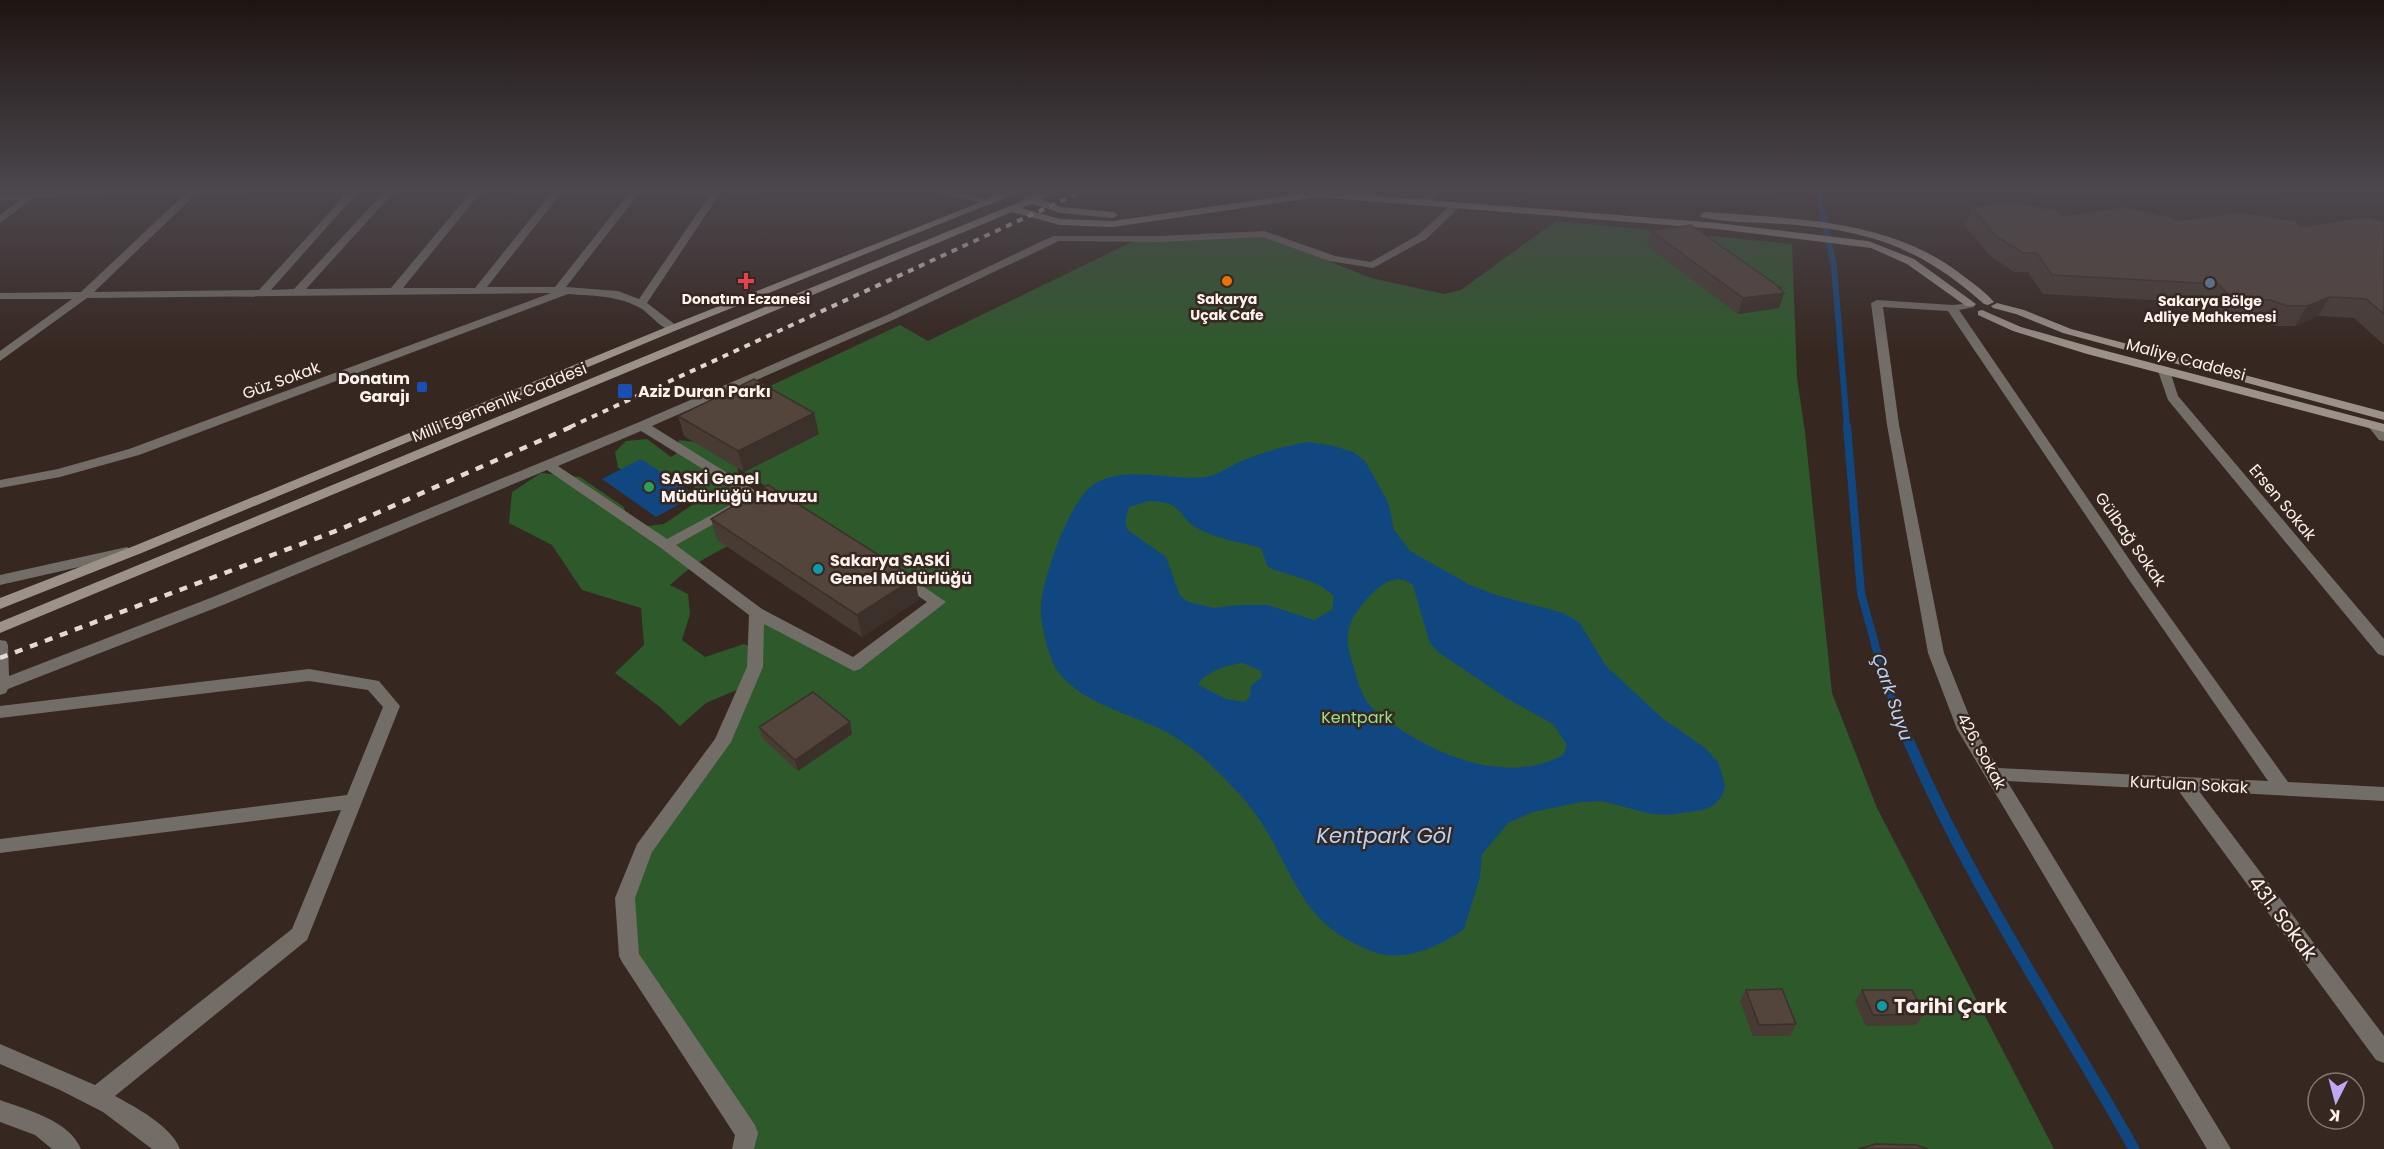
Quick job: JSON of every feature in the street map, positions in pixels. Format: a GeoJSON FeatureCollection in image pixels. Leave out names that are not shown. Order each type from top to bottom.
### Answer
{"type":"FeatureCollection","features":[{"type":"Feature","properties":{"kind":"main road","name":"Milli Egemenlik Caddesi"},"geometry":{"type":"LineString","coordinates":[[0,604],[139,549],[874,246]]}},
{"type":"Feature","properties":{"kind":"main road","name":"Milli Egemenlik Caddesi"},"geometry":{"type":"LineString","coordinates":[[0,628],[924,246]]}},
{"type":"Feature","properties":{"kind":"main road","name":"Maliye Caddesi"},"geometry":{"type":"LineString","coordinates":[[1874,246],[1886,249],[1917,265],[1970,304]]}},
{"type":"Feature","properties":{"kind":"main road","name":"Maliye Caddesi"},"geometry":{"type":"LineString","coordinates":[[1906,246],[1947,268],[1989,307],[2017,329],[2164,371],[2380,423]]}},
{"type":"Feature","properties":{"kind":"main road"},"geometry":{"type":"LineString","coordinates":[[1970,304],[1976,301],[1989,307]]}},
{"type":"Feature","properties":{"kind":"main road","name":"Maliye Caddesi"},"geometry":{"type":"LineString","coordinates":[[1989,307],[2020,312],[2067,331],[2380,423]]}},
{"type":"Feature","properties":{"kind":"street"},"geometry":{"type":"LineString","coordinates":[[0,357],[84,295],[136,246]]}},
{"type":"Feature","properties":{"kind":"street"},"geometry":{"type":"LineString","coordinates":[[262,293],[305,246]]}},
{"type":"Feature","properties":{"kind":"street"},"geometry":{"type":"LineString","coordinates":[[298,292],[340,246]]}},
{"type":"Feature","properties":{"kind":"street"},"geometry":{"type":"LineString","coordinates":[[395,291],[432,246]]}},
{"type":"Feature","properties":{"kind":"street"},"geometry":{"type":"LineString","coordinates":[[479,290],[514,246]]}},
{"type":"Feature","properties":{"kind":"street"},"geometry":{"type":"LineString","coordinates":[[563,291],[596,246]]}},
{"type":"Feature","properties":{"kind":"street"},"geometry":{"type":"LineString","coordinates":[[641,304],[680,246]]}},
{"type":"Feature","properties":{"kind":"street"},"geometry":{"type":"LineString","coordinates":[[0,645],[3,657],[1,687],[218,601],[642,426],[891,317],[1041,246]]}},
{"type":"Feature","properties":{"kind":"street"},"geometry":{"type":"LineString","coordinates":[[1296,246],[1333,259],[1373,266],[1407,246]]}},
{"type":"Feature","properties":{"kind":"street"},"geometry":{"type":"LineString","coordinates":[[0,296],[563,291],[618,294],[641,304],[673,328]]}},
{"type":"Feature","properties":{"kind":"street","name":"Güz Sokak"},"geometry":{"type":"LineString","coordinates":[[0,484],[60,473],[134,452],[563,291]]}},
{"type":"Feature","properties":{"kind":"street","name":"426. Sokak"},"geometry":{"type":"LineString","coordinates":[[1952,308],[1877,303],[1893,424],[1936,653],[1966,729],[2220,1149]]}},
{"type":"Feature","properties":{"kind":"street"},"geometry":{"type":"LineString","coordinates":[[1952,308],[1970,304]]}},
{"type":"Feature","properties":{"kind":"street","name":"Gülbağ Sokak"},"geometry":{"type":"LineString","coordinates":[[1952,308],[2131,572],[2283,789]]}},
{"type":"Feature","properties":{"kind":"street","name":"Ersen Sokak"},"geometry":{"type":"LineString","coordinates":[[2164,371],[2172,397],[2384,650]]}},
{"type":"Feature","properties":{"kind":"street"},"geometry":{"type":"LineString","coordinates":[[2380,423],[2384,438]]}},
{"type":"Feature","properties":{"kind":"street"},"geometry":{"type":"LineString","coordinates":[[642,426],[757,496],[776,500]]}},
{"type":"Feature","properties":{"kind":"street"},"geometry":{"type":"LineString","coordinates":[[548,465],[666,545],[757,614],[854,665],[938,602],[891,571]]}},
{"type":"Feature","properties":{"kind":"street"},"geometry":{"type":"LineString","coordinates":[[666,545],[757,496]]}},
{"type":"Feature","properties":{"kind":"street"},"geometry":{"type":"LineString","coordinates":[[0,580],[139,549]]}},
{"type":"Feature","properties":{"kind":"street"},"geometry":{"type":"LineString","coordinates":[[743,1149],[747,1133],[629,956],[625,898],[644,849],[722,742],[755,667],[757,614]]}},
{"type":"Feature","properties":{"kind":"street"},"geometry":{"type":"LineString","coordinates":[[0,712],[309,675],[373,685],[392,706],[300,934],[97,1097]]}},
{"type":"Feature","properties":{"kind":"street","name":"Kurtulan Sokak"},"geometry":{"type":"LineString","coordinates":[[1994,774],[2283,789],[2381,798]]}},
{"type":"Feature","properties":{"kind":"street","name":"431. Sokak"},"geometry":{"type":"LineString","coordinates":[[2183,784],[2384,1053]]}},
{"type":"Feature","properties":{"kind":"street"},"geometry":{"type":"LineString","coordinates":[[0,846],[354,801]]}},
{"type":"Feature","properties":{"kind":"street"},"geometry":{"type":"LineString","coordinates":[[0,1054],[83,1088],[152,1132],[169,1149]]}},
{"type":"Feature","properties":{"kind":"street"},"geometry":{"type":"LineString","coordinates":[[0,1111],[43,1127],[70,1149]]}},
{"type":"Feature","properties":{"kind":"green space","name":"Kentpark"},"geometry":{"type":"Polygon","coordinates":[[[1124,246],[1290,246],[1371,278],[1444,294],[1461,290],[1522,246],[1792,246],[1797,378],[1805,432],[1832,693],[1877,808],[2054,1149],[743,1149],[629,956],[625,898],[644,849],[722,742],[739,689],[706,703],[680,726],[660,707],[615,673],[644,645],[641,608],[582,590],[552,545],[509,523],[512,492],[541,473],[580,477],[624,507],[630,528],[664,524],[695,503],[695,476],[664,483],[647,480],[618,468],[615,452],[626,441],[647,439],[671,457],[676,454],[679,440],[694,442],[735,461],[750,508],[737,542],[702,560],[670,585],[688,594],[690,614],[682,640],[705,657],[744,644],[756,649],[757,613],[854,665],[938,602],[744,472],[818,434],[751,395],[900,325],[928,341],[1124,246]]]}},
{"type":"Feature","properties":{"kind":"water","name":"Kentpark Göl"},"geometry":{"type":"Polygon","coordinates":[[[1309,442],[1353,452],[1365,461],[1388,502],[1394,530],[1410,551],[1470,585],[1496,595],[1563,613],[1579,622],[1606,666],[1662,718],[1705,748],[1718,762],[1725,787],[1722,796],[1713,806],[1703,810],[1668,815],[1651,814],[1602,801],[1581,802],[1533,812],[1508,823],[1482,854],[1480,877],[1464,929],[1422,951],[1397,955],[1374,952],[1350,941],[1331,928],[1304,898],[1256,815],[1210,764],[1171,735],[1091,698],[1068,683],[1055,667],[1048,650],[1041,611],[1047,575],[1060,538],[1077,504],[1086,491],[1096,483],[1121,475],[1135,474],[1205,477],[1260,454],[1309,442]],[[1149,501],[1129,507],[1125,523],[1128,530],[1166,557],[1180,596],[1188,602],[1214,608],[1268,605],[1314,620],[1332,610],[1334,596],[1321,586],[1272,569],[1267,565],[1261,548],[1210,534],[1194,526],[1170,504],[1149,501]],[[1397,579],[1377,589],[1356,613],[1348,634],[1350,657],[1359,685],[1365,699],[1380,715],[1421,742],[1460,759],[1481,764],[1523,767],[1543,763],[1563,755],[1567,745],[1553,724],[1506,698],[1438,652],[1429,641],[1413,585],[1397,579]],[[1243,663],[1214,671],[1199,682],[1199,685],[1226,699],[1245,702],[1250,696],[1251,686],[1262,677],[1261,671],[1243,663]]]}},
{"type":"Feature","properties":{"kind":"water","name":"SASKİ Genel Müdürlüğü Havuzu"},"geometry":{"type":"Polygon","coordinates":[[[641,459],[696,495],[656,517],[602,479],[641,459]]]}},
{"type":"Feature","properties":{"kind":"building"},"geometry":{"type":"Polygon","coordinates":[[[1671,246],[1720,246],[1781,288],[1779,288],[1784,293],[1743,298],[1671,246]]]}},
{"type":"Feature","properties":{"kind":"building"},"geometry":{"type":"Polygon","coordinates":[[[2011,246],[2384,246],[2384,314],[2366,299],[2330,297],[2307,306],[2288,306],[2270,300],[2234,300],[2218,284],[2052,275],[2037,253],[2023,253],[2011,246]]]}},
{"type":"Feature","properties":{"kind":"building"},"geometry":{"type":"Polygon","coordinates":[[[754,379],[814,413],[738,451],[678,416],[754,379]]]}},
{"type":"Feature","properties":{"kind":"building","name":"Sakarya SASKİ Genel Müdürlüğü"},"geometry":{"type":"Polygon","coordinates":[[[768,485],[915,578],[857,615],[711,519],[768,485]]]}},
{"type":"Feature","properties":{"kind":"building"},"geometry":{"type":"Polygon","coordinates":[[[813,692],[850,722],[795,760],[759,727],[813,692]]]}},
{"type":"Feature","properties":{"kind":"building"},"geometry":{"type":"Polygon","coordinates":[[[1782,989],[1796,1024],[1759,1025],[1746,990],[1782,989]]]}},
{"type":"Feature","properties":{"kind":"building"},"geometry":{"type":"Polygon","coordinates":[[[1862,990],[1912,990],[1924,1014],[1873,1015],[1862,990]]]}},
{"type":"Feature","properties":{"kind":"building"},"geometry":{"type":"Polygon","coordinates":[[[1876,1144],[1916,1145],[1928,1149],[1858,1149],[1876,1144]]]}},
{"type":"Feature","properties":{"kind":"waterway","name":"Çark Suyu"},"geometry":{"type":"LineString","coordinates":[[1829,246],[1834,267],[1847,427]]}},
{"type":"Feature","properties":{"kind":"waterway","name":"Çark Suyu"},"geometry":{"type":"LineString","coordinates":[[1847,426],[1861,593],[1884,677],[1907,738]]}},
{"type":"Feature","properties":{"kind":"waterway","name":"Çark Suyu"},"geometry":{"type":"LineString","coordinates":[[1907,737],[1957,843],[1985,894],[2134,1149]]}},
{"type":"Feature","properties":{"kind":"railway"},"geometry":{"type":"LineString","coordinates":[[570,427],[964,246]]}},
{"type":"Feature","properties":{"kind":"railway"},"geometry":{"type":"LineString","coordinates":[[0,658],[341,529],[573,426]]}},
{"type":"Feature","properties":{"kind":"place","name":"Donatım Eczanesi"},"geometry":{"type":"Point","coordinates":[746,281]}},
{"type":"Feature","properties":{"kind":"place","name":"Sakarya Uçak Cafe"},"geometry":{"type":"Point","coordinates":[1227,281]}},
{"type":"Feature","properties":{"kind":"place","name":"Sakarya Bölge Adliye Mahkemesi"},"geometry":{"type":"Point","coordinates":[2210,283]}},
{"type":"Feature","properties":{"kind":"place","name":"Donatım Garajı"},"geometry":{"type":"Point","coordinates":[422,387]}},
{"type":"Feature","properties":{"kind":"place","name":"Aziz Duran Parkı"},"geometry":{"type":"Point","coordinates":[625,391]}},
{"type":"Feature","properties":{"kind":"place","name":"SASKİ Genel Müdürlüğü Havuzu"},"geometry":{"type":"Point","coordinates":[649,487]}},
{"type":"Feature","properties":{"kind":"place","name":"Sakarya SASKİ Genel Müdürlüğü"},"geometry":{"type":"Point","coordinates":[818,569]}},
{"type":"Feature","properties":{"kind":"place","name":"Tarihi Çark"},"geometry":{"type":"Point","coordinates":[1882,1006]}}]}
